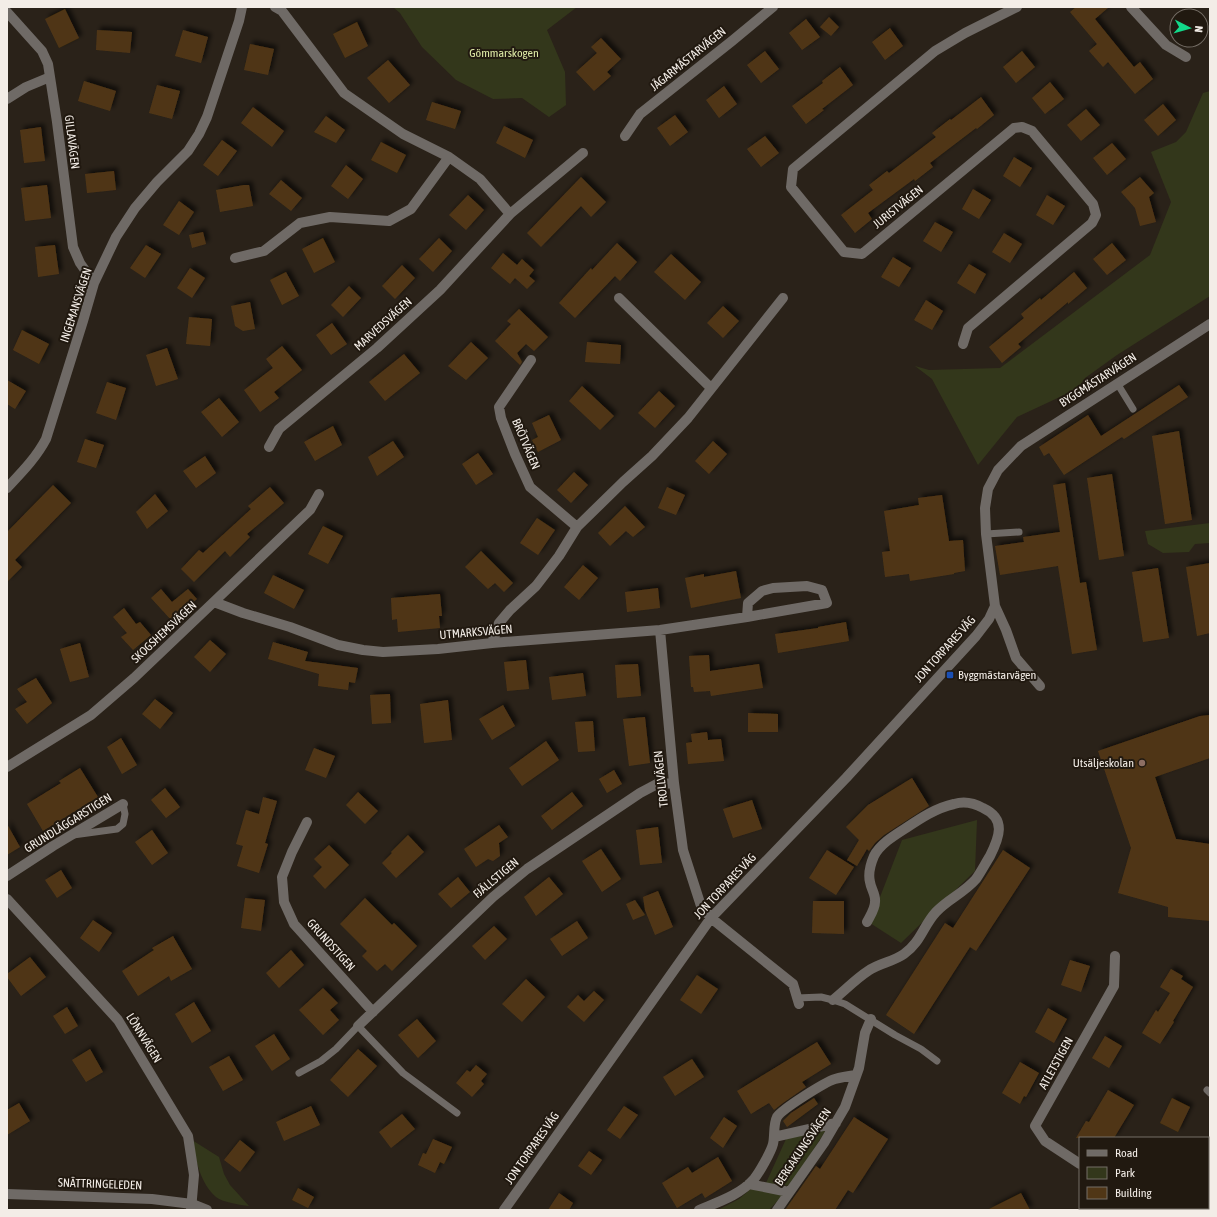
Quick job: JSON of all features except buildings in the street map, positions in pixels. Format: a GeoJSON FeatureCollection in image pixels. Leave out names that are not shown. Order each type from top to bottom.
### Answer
{"type":"FeatureCollection","features":[{"type":"Feature","properties":{"kind":"street","name":"INGEMANSVÄGEN"},"geometry":{"type":"LineString","coordinates":[[7,488],[30,465],[40,452],[46,439],[94,283],[116,237],[135,208],[157,182],[188,151],[199,134],[207,117],[239,21],[242,7]]}},
{"type":"Feature","properties":{"kind":"street"},"geometry":{"type":"LineString","coordinates":[[275,7],[282,12],[344,93],[403,134],[449,157],[480,179],[510,214]]}},
{"type":"Feature","properties":{"kind":"street","name":"JÄGARMÄSTARVÄGEN"},"geometry":{"type":"LineString","coordinates":[[625,136],[640,114],[773,7]]}},
{"type":"Feature","properties":{"kind":"street","name":"JURISTVÄGEN"},"geometry":{"type":"LineString","coordinates":[[963,344],[968,328],[1092,223],[1096,215],[1093,204],[1032,131],[1022,127],[1014,128],[862,254],[844,252],[791,187],[793,169],[935,51],[965,33],[1017,7]]}},
{"type":"Feature","properties":{"kind":"street"},"geometry":{"type":"LineString","coordinates":[[1132,7],[1166,45],[1186,57]]}},
{"type":"Feature","properties":{"kind":"street","name":"GILLAVÄGEN"},"geometry":{"type":"LineString","coordinates":[[7,12],[42,51],[48,64],[73,247],[80,263],[94,283]]}},
{"type":"Feature","properties":{"kind":"street"},"geometry":{"type":"LineString","coordinates":[[7,99],[26,87],[50,77]]}},
{"type":"Feature","properties":{"kind":"street","name":"MARVEDSVÄGEN"},"geometry":{"type":"LineString","coordinates":[[269,447],[279,430],[377,348],[440,290],[510,214],[583,152]]}},
{"type":"Feature","properties":{"kind":"street"},"geometry":{"type":"LineString","coordinates":[[235,258],[264,251],[300,222],[330,217],[389,221],[411,209],[449,157]]}},
{"type":"Feature","properties":{"kind":"street"},"geometry":{"type":"LineString","coordinates":[[618,298],[711,388]]}},
{"type":"Feature","properties":{"kind":"street"},"geometry":{"type":"LineString","coordinates":[[492,643],[499,623],[510,610],[536,586],[559,556],[577,527],[657,451],[688,418],[783,298]]}},
{"type":"Feature","properties":{"kind":"street","name":"BYGGMÄSTARVÄGEN"},"geometry":{"type":"LineString","coordinates":[[1040,686],[1016,658],[1006,630],[995,606],[986,534],[985,508],[988,489],[998,470],[1020,446],[1210,324]]}},
{"type":"Feature","properties":{"kind":"street","name":"BRÖTVÄGEN"},"geometry":{"type":"LineString","coordinates":[[531,360],[499,407],[501,418],[530,487],[577,527]]}},
{"type":"Feature","properties":{"kind":"street","name":"SKOGSHEMSVÄGEN"},"geometry":{"type":"LineString","coordinates":[[7,767],[91,715],[134,678],[310,510],[319,494]]}},
{"type":"Feature","properties":{"kind":"street","name":"UTMARKSVÄGEN"},"geometry":{"type":"LineString","coordinates":[[214,602],[243,613],[290,627],[338,645],[383,652],[438,649],[492,643],[660,630],[747,617],[827,603],[822,590],[807,586],[773,588],[762,591],[748,604],[747,617]]}},
{"type":"Feature","properties":{"kind":"street","name":"JON TORPARES VÄG"},"geometry":{"type":"LineString","coordinates":[[504,1210],[711,918],[846,778],[940,676],[989,620],[995,606]]}},
{"type":"Feature","properties":{"kind":"street","name":"TROLLVÄGEN"},"geometry":{"type":"LineString","coordinates":[[660,630],[674,783],[683,850],[701,906],[711,918]]}},
{"type":"Feature","properties":{"kind":"street","name":"FJÄLLSTIGEN"},"geometry":{"type":"LineString","coordinates":[[358,1026],[487,902],[527,869],[640,793],[657,784],[674,783]]}},
{"type":"Feature","properties":{"kind":"street"},"geometry":{"type":"LineString","coordinates":[[833,1000],[868,970],[903,955],[914,946],[921,936],[928,921],[936,911],[975,880],[983,868],[998,837],[999,827],[997,819],[989,810],[977,805],[956,803],[939,808],[924,816],[883,845],[874,855],[869,872],[875,903],[867,922]]}},
{"type":"Feature","properties":{"kind":"street","name":"GRUNDLÄGGARSTIGEN"},"geometry":{"type":"LineString","coordinates":[[7,876],[123,804]]}},
{"type":"Feature","properties":{"kind":"street","name":"GRUNDSTIGEN"},"geometry":{"type":"LineString","coordinates":[[307,822],[292,852],[282,877],[284,902],[294,924],[373,1012]]}},
{"type":"Feature","properties":{"kind":"street","name":"LÖNNVÄGEN"},"geometry":{"type":"LineString","coordinates":[[7,899],[118,1020],[188,1136],[194,1175],[192,1207]]}},
{"type":"Feature","properties":{"kind":"street"},"geometry":{"type":"LineString","coordinates":[[711,918],[792,984],[798,1001]]}},
{"type":"Feature","properties":{"kind":"street","name":"ATLETSTIGEN"},"geometry":{"type":"LineString","coordinates":[[1079,1163],[1045,1141],[1035,1126],[1114,986],[1115,956]]}},
{"type":"Feature","properties":{"kind":"street","name":"BERGAKUNGSVÄGEN"},"geometry":{"type":"LineString","coordinates":[[777,1210],[824,1143],[845,1107],[856,1075],[865,1033],[871,1019]]}},
{"type":"Feature","properties":{"kind":"street","name":"BERGAKUNGSVÄGEN"},"geometry":{"type":"LineString","coordinates":[[699,1210],[732,1196],[754,1179],[773,1146],[777,1117],[785,1110],[823,1084],[836,1078],[856,1075]]}},
{"type":"Feature","properties":{"kind":"street"},"geometry":{"type":"LineString","coordinates":[[774,1137],[836,1123]]}},
{"type":"Feature","properties":{"kind":"street"},"geometry":{"type":"LineString","coordinates":[[749,1184],[789,1192]]}},
{"type":"Feature","properties":{"kind":"street","name":"SNÄTTRINGELEDEN"},"geometry":{"type":"LineString","coordinates":[[7,1194],[152,1198],[192,1207]]}},
{"type":"Feature","properties":{"kind":"street"},"geometry":{"type":"LineString","coordinates":[[192,1207],[207,1210]]}},
{"type":"Feature","properties":{"kind":"lane"},"geometry":{"type":"LineString","coordinates":[[1117,383],[1133,409]]}},
{"type":"Feature","properties":{"kind":"lane"},"geometry":{"type":"LineString","coordinates":[[986,534],[1018,532]]}},
{"type":"Feature","properties":{"kind":"lane"},"geometry":{"type":"LineString","coordinates":[[71,836],[117,829],[123,824],[125,814],[123,804]]}},
{"type":"Feature","properties":{"kind":"lane"},"geometry":{"type":"LineString","coordinates":[[798,1001],[821,997],[845,1004],[895,1035],[921,1049],[937,1061]]}},
{"type":"Feature","properties":{"kind":"lane"},"geometry":{"type":"LineString","coordinates":[[358,1026],[403,1073],[457,1113]]}},
{"type":"Feature","properties":{"kind":"lane","name":"FJÄLLSTIGEN"},"geometry":{"type":"LineString","coordinates":[[299,1073],[321,1061],[336,1049],[358,1026]]}},
{"type":"Feature","properties":{"kind":"green space","name":"Gömmarskogen"},"geometry":{"type":"Polygon","coordinates":[[[393,7],[577,7],[547,30],[565,72],[566,105],[549,117],[522,98],[493,99],[456,80],[422,47],[400,13],[393,7]]]}},
{"type":"Feature","properties":{"kind":"green space"},"geometry":{"type":"Polygon","coordinates":[[[1210,91],[1210,296],[1117,355],[1085,378],[1077,389],[1017,417],[978,465],[932,379],[915,366],[929,370],[1000,368],[1150,255],[1171,202],[1151,152],[1176,142],[1186,132],[1203,93],[1210,91]]]}},
{"type":"Feature","properties":{"kind":"green space"},"geometry":{"type":"Polygon","coordinates":[[[1210,523],[1210,543],[1195,544],[1189,552],[1163,553],[1148,544],[1145,531],[1210,523]]]}},
{"type":"Feature","properties":{"kind":"green space"},"geometry":{"type":"Polygon","coordinates":[[[977,820],[975,871],[901,943],[870,923],[902,840],[977,820]]]}},
{"type":"Feature","properties":{"kind":"green space"},"geometry":{"type":"Polygon","coordinates":[[[826,1130],[790,1186],[766,1183],[786,1139],[826,1130]]]}},
{"type":"Feature","properties":{"kind":"green space"},"geometry":{"type":"Polygon","coordinates":[[[192,1140],[219,1157],[224,1174],[230,1185],[249,1206],[236,1204],[216,1197],[202,1178],[192,1140]]]}},
{"type":"Feature","properties":{"kind":"green space"},"geometry":{"type":"Polygon","coordinates":[[[753,1187],[783,1195],[769,1210],[718,1210],[739,1199],[753,1187]]]}},
{"type":"Feature","properties":{"kind":"place","name":"Byggmästarvägen"},"geometry":{"type":"Point","coordinates":[950,675]}},
{"type":"Feature","properties":{"kind":"place","name":"Utsäljeskolan"},"geometry":{"type":"Point","coordinates":[1142,763]}}]}
